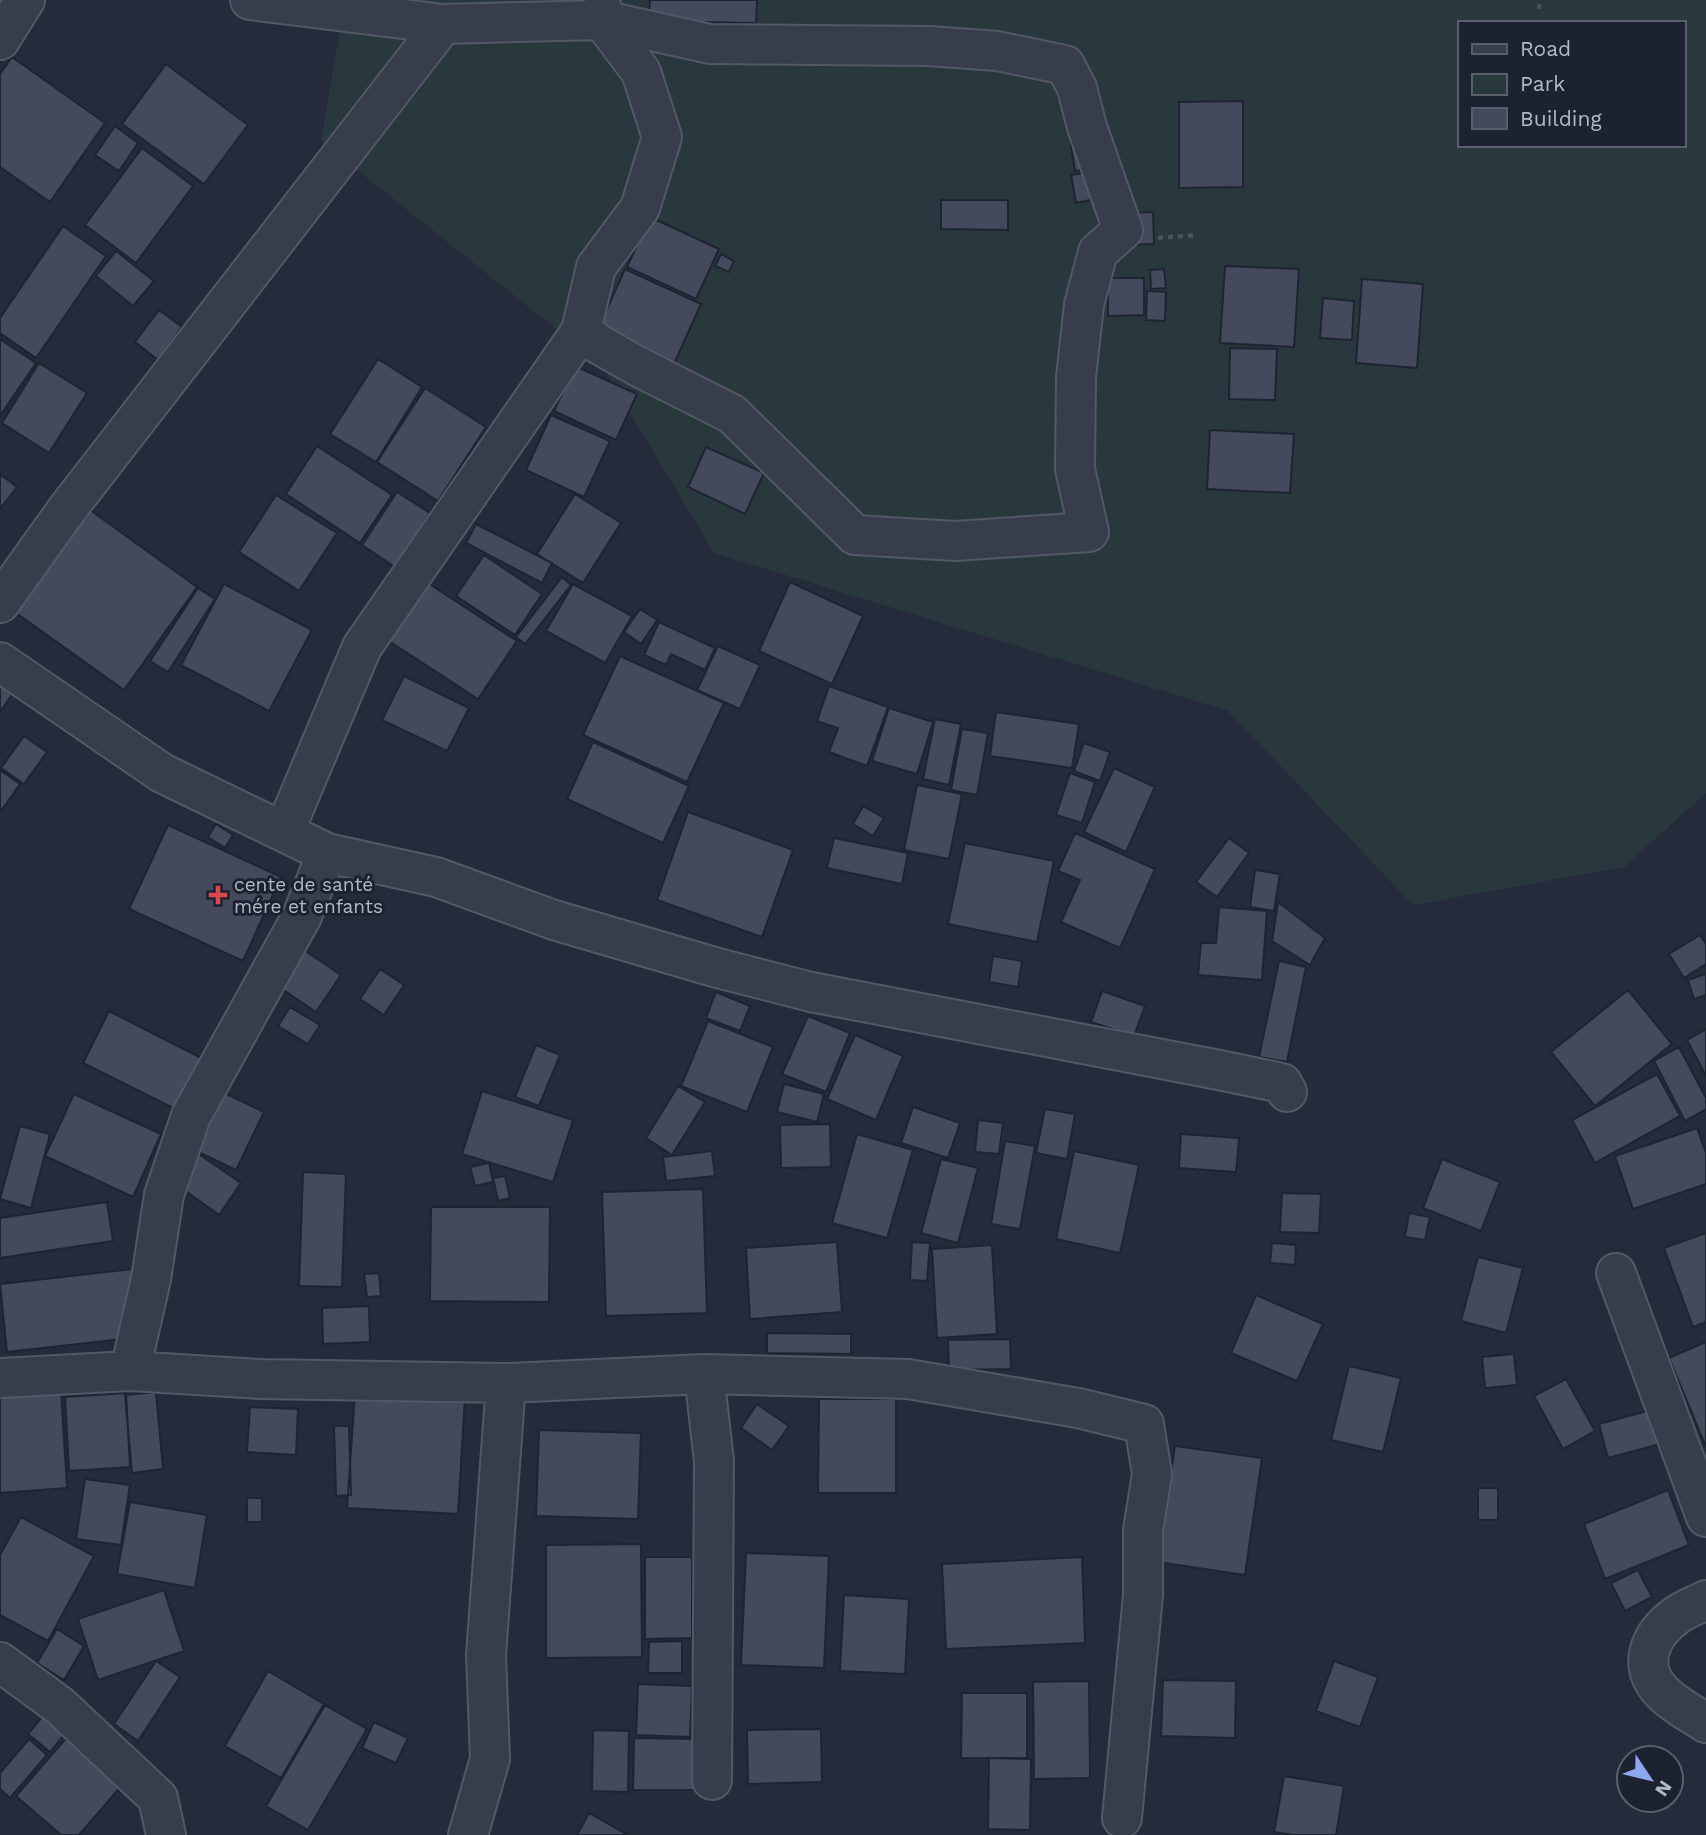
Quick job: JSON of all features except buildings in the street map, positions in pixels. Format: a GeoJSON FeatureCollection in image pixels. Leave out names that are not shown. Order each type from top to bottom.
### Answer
{"type":"FeatureCollection","features":[{"type":"Feature","properties":{"kind":"street"},"geometry":{"type":"LineString","coordinates":[[0,40],[25,0]]}},
{"type":"Feature","properties":{"kind":"street"},"geometry":{"type":"LineString","coordinates":[[250,0],[443,24],[602,10],[710,44],[929,46],[997,51],[1065,65],[1077,88],[1087,127],[1123,230],[1098,253],[1084,305],[1076,377],[1075,469],[1089,532],[955,541],[855,535],[732,414],[637,366],[581,331]]}},
{"type":"Feature","properties":{"kind":"street"},"geometry":{"type":"LineString","coordinates":[[284,832],[362,647],[581,331],[596,267],[640,208],[662,137],[641,72],[602,10]]}},
{"type":"Feature","properties":{"kind":"street"},"geometry":{"type":"LineString","coordinates":[[0,603],[68,508],[443,24]]}},
{"type":"Feature","properties":{"kind":"street"},"geometry":{"type":"LineString","coordinates":[[0,662],[162,773],[327,853],[436,877],[554,920],[811,992],[1244,1075],[1282,1083],[1287,1092]]}},
{"type":"Feature","properties":{"kind":"street"},"geometry":{"type":"LineString","coordinates":[[130,1371],[151,1279],[163,1195],[191,1116],[302,916],[327,853]]}},
{"type":"Feature","properties":{"kind":"street"},"geometry":{"type":"LineString","coordinates":[[1616,1273],[1706,1517]]}},
{"type":"Feature","properties":{"kind":"street"},"geometry":{"type":"LineString","coordinates":[[0,1378],[130,1371],[259,1379],[506,1383],[704,1374],[908,1379],[1078,1408],[1144,1424],[1152,1474],[1143,1530],[1143,1595],[1122,1818]]}},
{"type":"Feature","properties":{"kind":"street"},"geometry":{"type":"LineString","coordinates":[[704,1374],[714,1461],[712,1780]]}},
{"type":"Feature","properties":{"kind":"street"},"geometry":{"type":"LineString","coordinates":[[468,1835],[490,1759],[486,1655],[506,1383]]}},
{"type":"Feature","properties":{"kind":"street"},"geometry":{"type":"LineString","coordinates":[[1706,1600],[1678,1614],[1661,1630],[1647,1655],[1650,1675],[1662,1693],[1706,1723]]}},
{"type":"Feature","properties":{"kind":"street"},"geometry":{"type":"LineString","coordinates":[[0,1662],[61,1706],[158,1798],[166,1835]]}},
{"type":"Feature","properties":{"kind":"path"},"geometry":{"type":"LineString","coordinates":[[1539,0],[1539,9]]}},
{"type":"Feature","properties":{"kind":"green space"},"geometry":{"type":"Polygon","coordinates":[[[345,0],[1706,0],[1706,793],[1624,867],[1413,905],[1228,711],[714,553],[601,365],[321,141],[345,0]]]}},
{"type":"Feature","properties":{"kind":"place","name":"cente de santé mére et enfants"},"geometry":{"type":"Point","coordinates":[218,895]}}]}
